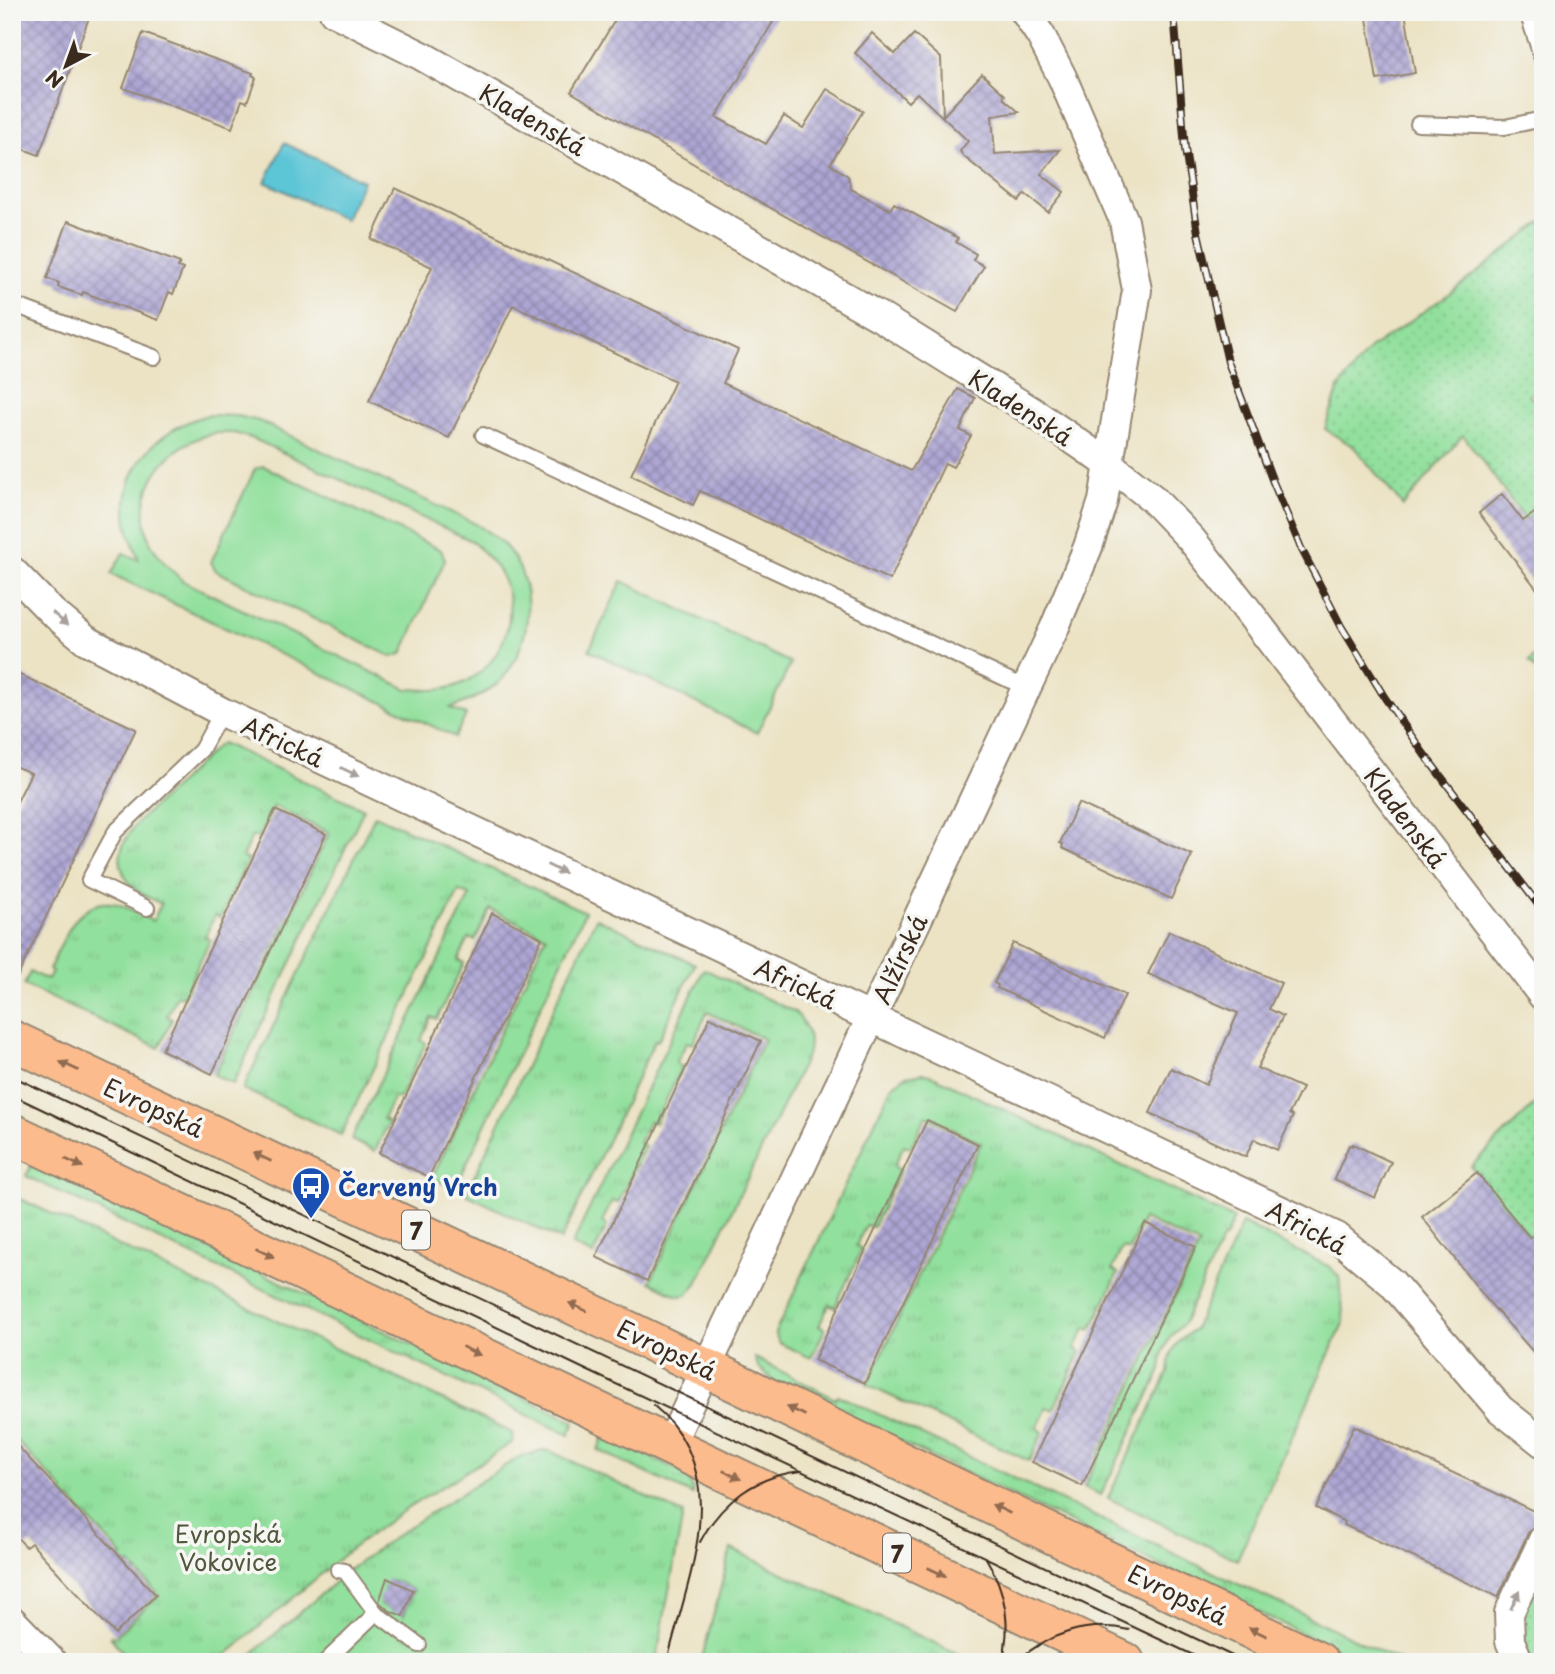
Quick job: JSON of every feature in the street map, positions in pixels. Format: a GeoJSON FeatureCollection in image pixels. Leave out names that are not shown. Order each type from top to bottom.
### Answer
{"type":"FeatureCollection","features":[{"type":"Feature","properties":{"kind":"main road","name":"Evropská"},"geometry":{"type":"LineString","coordinates":[[12,1040],[1319,1662]]}},
{"type":"Feature","properties":{"kind":"main road","name":"7"},"geometry":{"type":"LineString","coordinates":[[12,1133],[1125,1662]]}},
{"type":"Feature","properties":{"kind":"street","name":"Kladenská"},"geometry":{"type":"LineString","coordinates":[[334,12],[422,56],[868,310],[1032,412],[1110,465],[1152,498],[1191,539],[1543,996]]}},
{"type":"Feature","properties":{"kind":"street","name":"Alžírská"},"geometry":{"type":"LineString","coordinates":[[670,1445],[1026,688],[1088,547],[1103,500],[1137,290],[1133,260],[1124,221],[1062,77],[1025,12]]}},
{"type":"Feature","properties":{"kind":"street","name":"Africká"},"geometry":{"type":"LineString","coordinates":[[12,571],[52,612],[86,640],[222,712],[1337,1237],[1392,1283],[1500,1409],[1543,1443]]}},
{"type":"Feature","properties":{"kind":"street"},"geometry":{"type":"LineString","coordinates":[[1519,1662],[1510,1641],[1508,1613],[1543,1540]]}},
{"type":"Feature","properties":{"kind":"street"},"geometry":{"type":"LineString","coordinates":[[12,1621],[52,1662]]}},
{"type":"Feature","properties":{"kind":"lane"},"geometry":{"type":"LineString","coordinates":[[1527,12],[1543,62]]}},
{"type":"Feature","properties":{"kind":"lane"},"geometry":{"type":"LineString","coordinates":[[1418,124],[1505,128],[1543,119]]}},
{"type":"Feature","properties":{"kind":"lane"},"geometry":{"type":"LineString","coordinates":[[12,304],[154,357]]}},
{"type":"Feature","properties":{"kind":"lane"},"geometry":{"type":"LineString","coordinates":[[484,435],[1026,688]]}},
{"type":"Feature","properties":{"kind":"lane"},"geometry":{"type":"LineString","coordinates":[[148,908],[89,880],[115,832],[201,750],[222,712]]}},
{"type":"Feature","properties":{"kind":"lane"},"geometry":{"type":"LineString","coordinates":[[338,1570],[345,1571],[376,1613],[419,1645]]}},
{"type":"Feature","properties":{"kind":"lane"},"geometry":{"type":"LineString","coordinates":[[325,1662],[376,1613]]}},
{"type":"Feature","properties":{"kind":"green space"},"geometry":{"type":"Polygon","coordinates":[[[1543,221],[1543,381],[1529,395],[1538,405],[1543,401],[1543,507],[1525,519],[1463,435],[1403,506],[1354,447],[1325,429],[1339,388],[1370,349],[1453,291],[1543,221]]]}},
{"type":"Feature","properties":{"kind":"green space"},"geometry":{"type":"Polygon","coordinates":[[[208,415],[237,416],[259,421],[476,524],[506,547],[523,578],[527,596],[525,632],[520,649],[502,679],[484,693],[450,708],[466,715],[455,737],[111,574],[123,553],[139,560],[126,512],[127,494],[139,462],[162,438],[191,421],[208,415]],[[215,433],[182,447],[169,457],[150,486],[145,502],[149,539],[159,557],[183,581],[407,689],[434,690],[454,687],[487,666],[503,640],[508,625],[508,594],[497,568],[472,541],[254,439],[234,433],[215,433]]]}},
{"type":"Feature","properties":{"kind":"green space"},"geometry":{"type":"Polygon","coordinates":[[[263,466],[441,550],[445,560],[402,654],[392,657],[216,571],[211,562],[255,469],[263,466]]]}},
{"type":"Feature","properties":{"kind":"green space"},"geometry":{"type":"Polygon","coordinates":[[[622,581],[791,663],[757,733],[589,650],[622,581]]]}},
{"type":"Feature","properties":{"kind":"green space"},"geometry":{"type":"Polygon","coordinates":[[[1543,648],[1543,679],[1529,662],[1543,648]]]}},
{"type":"Feature","properties":{"kind":"green space"},"geometry":{"type":"Polygon","coordinates":[[[222,743],[364,809],[233,1084],[214,1075],[329,833],[274,806],[258,838],[252,836],[242,857],[248,860],[220,918],[215,915],[205,937],[210,940],[183,997],[177,995],[167,1016],[172,1019],[159,1048],[24,985],[30,972],[48,980],[52,972],[49,970],[65,936],[79,915],[89,908],[100,903],[118,904],[153,921],[161,904],[136,890],[123,873],[120,858],[123,845],[141,819],[222,743]]]}},
{"type":"Feature","properties":{"kind":"green space"},"geometry":{"type":"Polygon","coordinates":[[[375,815],[585,912],[455,1189],[432,1178],[546,936],[490,909],[475,940],[469,938],[458,960],[464,963],[437,1019],[431,1017],[421,1040],[426,1043],[399,1099],[394,1097],[383,1119],[389,1122],[375,1151],[351,1140],[470,895],[459,891],[341,1135],[243,1089],[375,815]]]}},
{"type":"Feature","properties":{"kind":"green space"},"geometry":{"type":"Polygon","coordinates":[[[596,918],[695,964],[658,1041],[655,1040],[561,1240],[466,1194],[596,918]]]}},
{"type":"Feature","properties":{"kind":"green space"},"geometry":{"type":"Polygon","coordinates":[[[704,969],[795,1012],[803,1022],[809,1043],[807,1055],[697,1283],[687,1295],[678,1296],[650,1282],[764,1039],[707,1012],[693,1044],[687,1042],[676,1063],[682,1067],[655,1123],[649,1121],[639,1143],[645,1146],[618,1203],[612,1201],[602,1222],[607,1225],[593,1255],[572,1245],[704,969]]]}},
{"type":"Feature","properties":{"kind":"green space"},"geometry":{"type":"Polygon","coordinates":[[[923,1073],[1234,1219],[1183,1324],[1170,1337],[1163,1352],[1161,1370],[1101,1495],[1084,1487],[1199,1245],[1143,1219],[1129,1250],[1122,1248],[1112,1270],[1118,1273],[1091,1330],[1085,1328],[1075,1349],[1081,1352],[1053,1410],[1047,1407],[1037,1428],[1043,1432],[1029,1461],[867,1385],[981,1143],[926,1116],[910,1148],[904,1145],[894,1166],[900,1170],[873,1227],[866,1225],[856,1246],[862,1249],[835,1307],[829,1304],[819,1326],[825,1329],[811,1358],[779,1343],[775,1333],[892,1086],[906,1076],[923,1073]]]}},
{"type":"Feature","properties":{"kind":"green space"},"geometry":{"type":"Polygon","coordinates":[[[1537,1102],[1543,1110],[1543,1249],[1530,1238],[1471,1166],[1537,1102]]]}},
{"type":"Feature","properties":{"kind":"green space"},"geometry":{"type":"Polygon","coordinates":[[[32,1164],[575,1422],[569,1435],[26,1176],[32,1164]]]}},
{"type":"Feature","properties":{"kind":"green space","name":"Evropská Vokovice"},"geometry":{"type":"Polygon","coordinates":[[[12,1195],[512,1433],[513,1442],[397,1515],[347,1552],[218,1662],[132,1662],[110,1637],[114,1637],[159,1595],[121,1558],[123,1556],[71,1500],[62,1494],[64,1491],[12,1436],[12,1195]]]}},
{"type":"Feature","properties":{"kind":"green space"},"geometry":{"type":"Polygon","coordinates":[[[1242,1223],[1330,1267],[1339,1277],[1344,1321],[1237,1560],[1108,1498],[1168,1373],[1172,1352],[1182,1339],[1194,1330],[1242,1223]]]}},
{"type":"Feature","properties":{"kind":"green space"},"geometry":{"type":"Polygon","coordinates":[[[755,1358],[835,1399],[838,1395],[1403,1662],[1363,1662],[776,1383],[758,1367],[755,1358]]]}},
{"type":"Feature","properties":{"kind":"green space"},"geometry":{"type":"Polygon","coordinates":[[[604,1435],[689,1475],[693,1495],[598,1450],[604,1435]]]}},
{"type":"Feature","properties":{"kind":"green space"},"geometry":{"type":"Polygon","coordinates":[[[550,1451],[683,1514],[656,1662],[243,1662],[349,1570],[407,1528],[519,1457],[550,1451]],[[388,1580],[380,1605],[404,1615],[413,1590],[388,1580]]]}},
{"type":"Feature","properties":{"kind":"green space"},"geometry":{"type":"Polygon","coordinates":[[[731,1549],[976,1662],[701,1662],[731,1549]]]}},
{"type":"Feature","properties":{"kind":"green space"},"geometry":{"type":"Polygon","coordinates":[[[1543,1559],[1543,1662],[1532,1662],[1523,1646],[1518,1614],[1543,1559]]]}},
{"type":"Feature","properties":{"kind":"water"},"geometry":{"type":"Polygon","coordinates":[[[284,143],[363,181],[345,220],[265,182],[284,143]]]}},
{"type":"Feature","properties":{"kind":"building"},"geometry":{"type":"Polygon","coordinates":[[[12,12],[91,12],[39,155],[12,145],[12,12]]]}},
{"type":"Feature","properties":{"kind":"building"},"geometry":{"type":"Polygon","coordinates":[[[620,12],[779,12],[716,117],[766,144],[784,116],[803,128],[827,89],[863,111],[830,164],[848,176],[851,189],[890,210],[894,203],[958,238],[956,242],[976,254],[973,260],[984,266],[957,312],[735,188],[571,92],[620,12]]]}},
{"type":"Feature","properties":{"kind":"building"},"geometry":{"type":"Polygon","coordinates":[[[1366,12],[1405,12],[1415,73],[1377,80],[1366,12]]]}},
{"type":"Feature","properties":{"kind":"building"},"geometry":{"type":"Polygon","coordinates":[[[143,33],[253,73],[256,77],[247,102],[242,100],[232,128],[123,88],[143,33]]]}},
{"type":"Feature","properties":{"kind":"building"},"geometry":{"type":"Polygon","coordinates":[[[872,33],[895,54],[914,34],[941,58],[943,116],[982,74],[1005,95],[1003,98],[1019,112],[992,116],[995,154],[1060,150],[1041,174],[1064,192],[1048,212],[1025,194],[1019,201],[963,156],[960,151],[968,141],[917,93],[908,102],[855,53],[872,33]]]}},
{"type":"Feature","properties":{"kind":"building"},"geometry":{"type":"Polygon","coordinates":[[[395,188],[738,350],[723,383],[911,471],[958,389],[975,398],[960,430],[971,436],[953,467],[945,463],[890,580],[700,491],[693,505],[631,475],[675,381],[513,305],[449,438],[369,401],[432,267],[371,239],[395,188]]]}},
{"type":"Feature","properties":{"kind":"building"},"geometry":{"type":"Polygon","coordinates":[[[68,221],[180,263],[178,267],[183,269],[173,294],[169,292],[158,320],[83,292],[82,295],[58,287],[59,283],[47,278],[68,221]]]}},
{"type":"Feature","properties":{"kind":"building"},"geometry":{"type":"Polygon","coordinates":[[[1502,494],[1523,521],[1543,507],[1543,597],[1479,513],[1502,494]]]}},
{"type":"Feature","properties":{"kind":"building"},"geometry":{"type":"Polygon","coordinates":[[[12,671],[136,729],[12,988],[12,812],[31,773],[12,765],[12,671]]]}},
{"type":"Feature","properties":{"kind":"building"},"geometry":{"type":"Polygon","coordinates":[[[1078,803],[1192,855],[1171,899],[1062,848],[1063,844],[1060,843],[1078,803]]]}},
{"type":"Feature","properties":{"kind":"building"},"geometry":{"type":"Polygon","coordinates":[[[275,810],[326,834],[212,1074],[162,1050],[275,810]]]}},
{"type":"Feature","properties":{"kind":"building"},"geometry":{"type":"Polygon","coordinates":[[[492,913],[542,938],[429,1177],[379,1153],[492,913]]]}},
{"type":"Feature","properties":{"kind":"building"},"geometry":{"type":"Polygon","coordinates":[[[1169,931],[1281,983],[1269,1009],[1283,1016],[1257,1068],[1302,1088],[1289,1114],[1293,1116],[1277,1150],[1254,1139],[1246,1156],[1241,1155],[1150,1113],[1171,1068],[1206,1085],[1238,1013],[1148,974],[1169,931]]]}},
{"type":"Feature","properties":{"kind":"building"},"geometry":{"type":"Polygon","coordinates":[[[1013,943],[1125,995],[1105,1038],[997,988],[998,985],[994,983],[1013,943]]]}},
{"type":"Feature","properties":{"kind":"building"},"geometry":{"type":"Polygon","coordinates":[[[710,1017],[761,1041],[647,1281],[596,1257],[710,1017]]]}},
{"type":"Feature","properties":{"kind":"building"},"geometry":{"type":"Polygon","coordinates":[[[927,1120],[978,1144],[865,1383],[814,1360],[927,1120]]]}},
{"type":"Feature","properties":{"kind":"building"},"geometry":{"type":"Polygon","coordinates":[[[1353,1144],[1391,1162],[1375,1198],[1334,1179],[1349,1145],[1353,1144]]]}},
{"type":"Feature","properties":{"kind":"building"},"geometry":{"type":"Polygon","coordinates":[[[1477,1173],[1530,1238],[1543,1227],[1543,1363],[1488,1301],[1422,1217],[1477,1173]]]}},
{"type":"Feature","properties":{"kind":"building"},"geometry":{"type":"Polygon","coordinates":[[[1145,1223],[1196,1247],[1082,1486],[1032,1462],[1145,1223]]]}},
{"type":"Feature","properties":{"kind":"building"},"geometry":{"type":"Polygon","coordinates":[[[1354,1426],[1542,1515],[1537,1525],[1528,1533],[1498,1597],[1344,1525],[1345,1522],[1316,1508],[1354,1426]]]}},
{"type":"Feature","properties":{"kind":"building"},"geometry":{"type":"Polygon","coordinates":[[[12,1440],[156,1595],[115,1634],[31,1543],[26,1547],[12,1532],[12,1440]]]}},
{"type":"Feature","properties":{"kind":"building"},"geometry":{"type":"Polygon","coordinates":[[[387,1578],[413,1590],[403,1616],[390,1611],[379,1602],[387,1578]]]}},
{"type":"Feature","properties":{"kind":"tram line"},"geometry":{"type":"LineString","coordinates":[[12,1076],[1245,1662]]}},
{"type":"Feature","properties":{"kind":"tram line"},"geometry":{"type":"LineString","coordinates":[[12,1095],[582,1368],[1208,1662]]}},
{"type":"Feature","properties":{"kind":"tram line"},"geometry":{"type":"LineString","coordinates":[[653,1405],[678,1432],[693,1462],[699,1493],[699,1526],[694,1560],[667,1662]]}},
{"type":"Feature","properties":{"kind":"tram line"},"geometry":{"type":"LineString","coordinates":[[700,1542],[718,1515],[742,1493],[770,1478],[802,1471]]}},
{"type":"Feature","properties":{"kind":"tram line"},"geometry":{"type":"LineString","coordinates":[[986,1558],[998,1583],[1005,1608],[1007,1635],[1002,1662]]}},
{"type":"Feature","properties":{"kind":"tram line"},"geometry":{"type":"LineString","coordinates":[[1016,1662],[1041,1644],[1083,1628],[1114,1627],[1129,1630]]}},
{"type":"Feature","properties":{"kind":"railway"},"geometry":{"type":"LineString","coordinates":[[1174,12],[1185,149],[1198,233],[1228,362],[1273,482],[1301,548],[1341,626],[1385,698],[1543,911]]}},
{"type":"Feature","properties":{"kind":"place","name":"Červený Vrch"},"geometry":{"type":"Point","coordinates":[311,1220]}}]}
